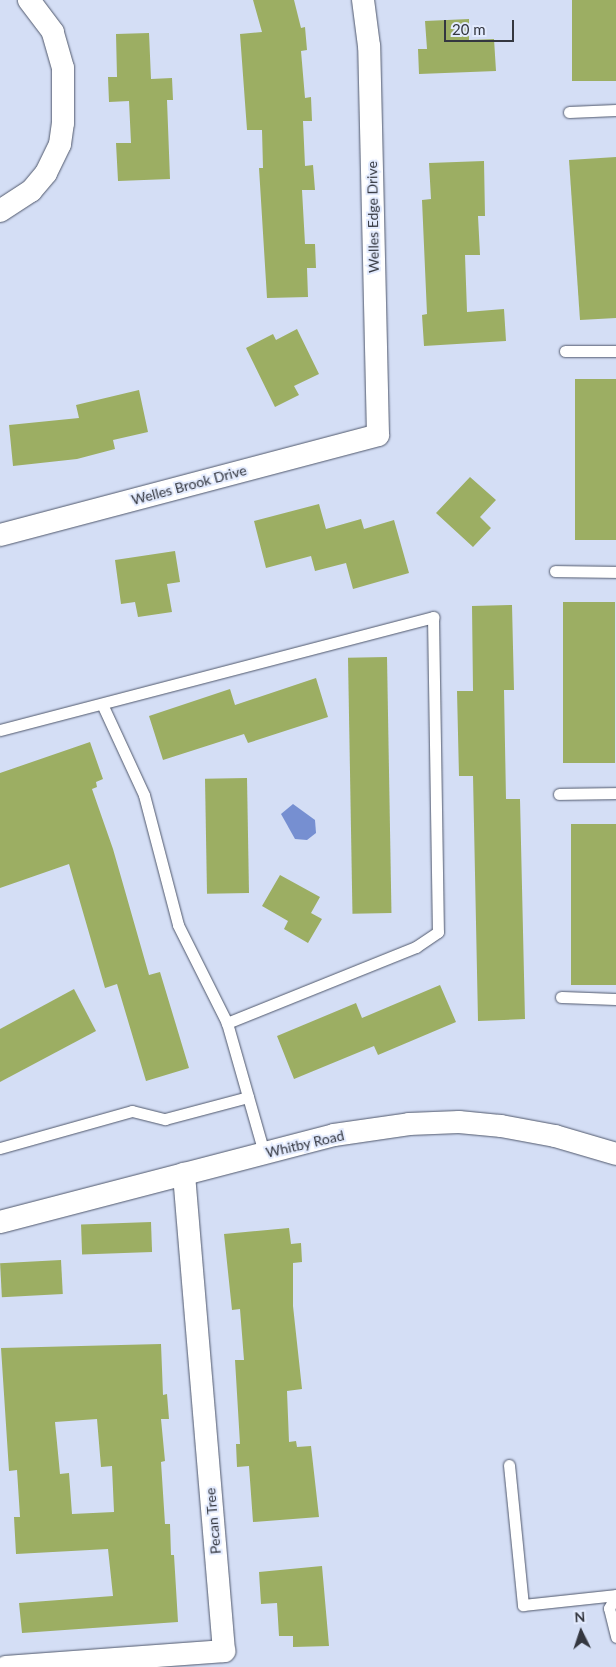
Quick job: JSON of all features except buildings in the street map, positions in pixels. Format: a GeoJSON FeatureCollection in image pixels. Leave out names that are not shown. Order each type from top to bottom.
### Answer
{"type":"FeatureCollection","features":[{"type":"Feature","properties":{"kind":"street"},"geometry":{"type":"LineString","coordinates":[[0,211],[31,191],[46,173],[60,144],[63,68],[53,32],[29,0]]}},
{"type":"Feature","properties":{"kind":"street","name":"Welles Edge Drive"},"geometry":{"type":"LineString","coordinates":[[363,0],[369,46],[378,435]]}},
{"type":"Feature","properties":{"kind":"street","name":"Welles Brook Drive"},"geometry":{"type":"LineString","coordinates":[[0,535],[378,435]]}},
{"type":"Feature","properties":{"kind":"street","name":"Whitby Road"},"geometry":{"type":"LineString","coordinates":[[0,1222],[334,1135],[409,1124],[460,1122],[554,1136],[615,1153]]}},
{"type":"Feature","properties":{"kind":"street","name":"Pecan Tree"},"geometry":{"type":"LineString","coordinates":[[6,1667],[224,1651],[184,1174]]}},
{"type":"Feature","properties":{"kind":"lane"},"geometry":{"type":"LineString","coordinates":[[569,112],[616,110]]}},
{"type":"Feature","properties":{"kind":"lane"},"geometry":{"type":"LineString","coordinates":[[565,351],[616,351]]}},
{"type":"Feature","properties":{"kind":"lane"},"geometry":{"type":"LineString","coordinates":[[555,572],[616,572]]}},
{"type":"Feature","properties":{"kind":"lane"},"geometry":{"type":"LineString","coordinates":[[0,730],[433,617],[438,932],[416,947],[227,1023]]}},
{"type":"Feature","properties":{"kind":"lane"},"geometry":{"type":"LineString","coordinates":[[102,704],[144,795],[178,925],[227,1023],[264,1153]]}},
{"type":"Feature","properties":{"kind":"lane"},"geometry":{"type":"LineString","coordinates":[[560,794],[616,793]]}},
{"type":"Feature","properties":{"kind":"lane"},"geometry":{"type":"LineString","coordinates":[[562,997],[616,999]]}},
{"type":"Feature","properties":{"kind":"lane"},"geometry":{"type":"LineString","coordinates":[[0,1148],[132,1112],[165,1119],[248,1097]]}},
{"type":"Feature","properties":{"kind":"lane"},"geometry":{"type":"LineString","coordinates":[[509,1465],[523,1605],[616,1595]]}},
{"type":"Feature","properties":{"kind":"lane"},"geometry":{"type":"LineString","coordinates":[[616,1595],[608,1608],[616,1637]]}},
{"type":"Feature","properties":{"kind":"water"},"geometry":{"type":"Polygon","coordinates":[[[293,804],[315,820],[316,833],[307,840],[295,839],[281,814],[293,804]]]}}]}
